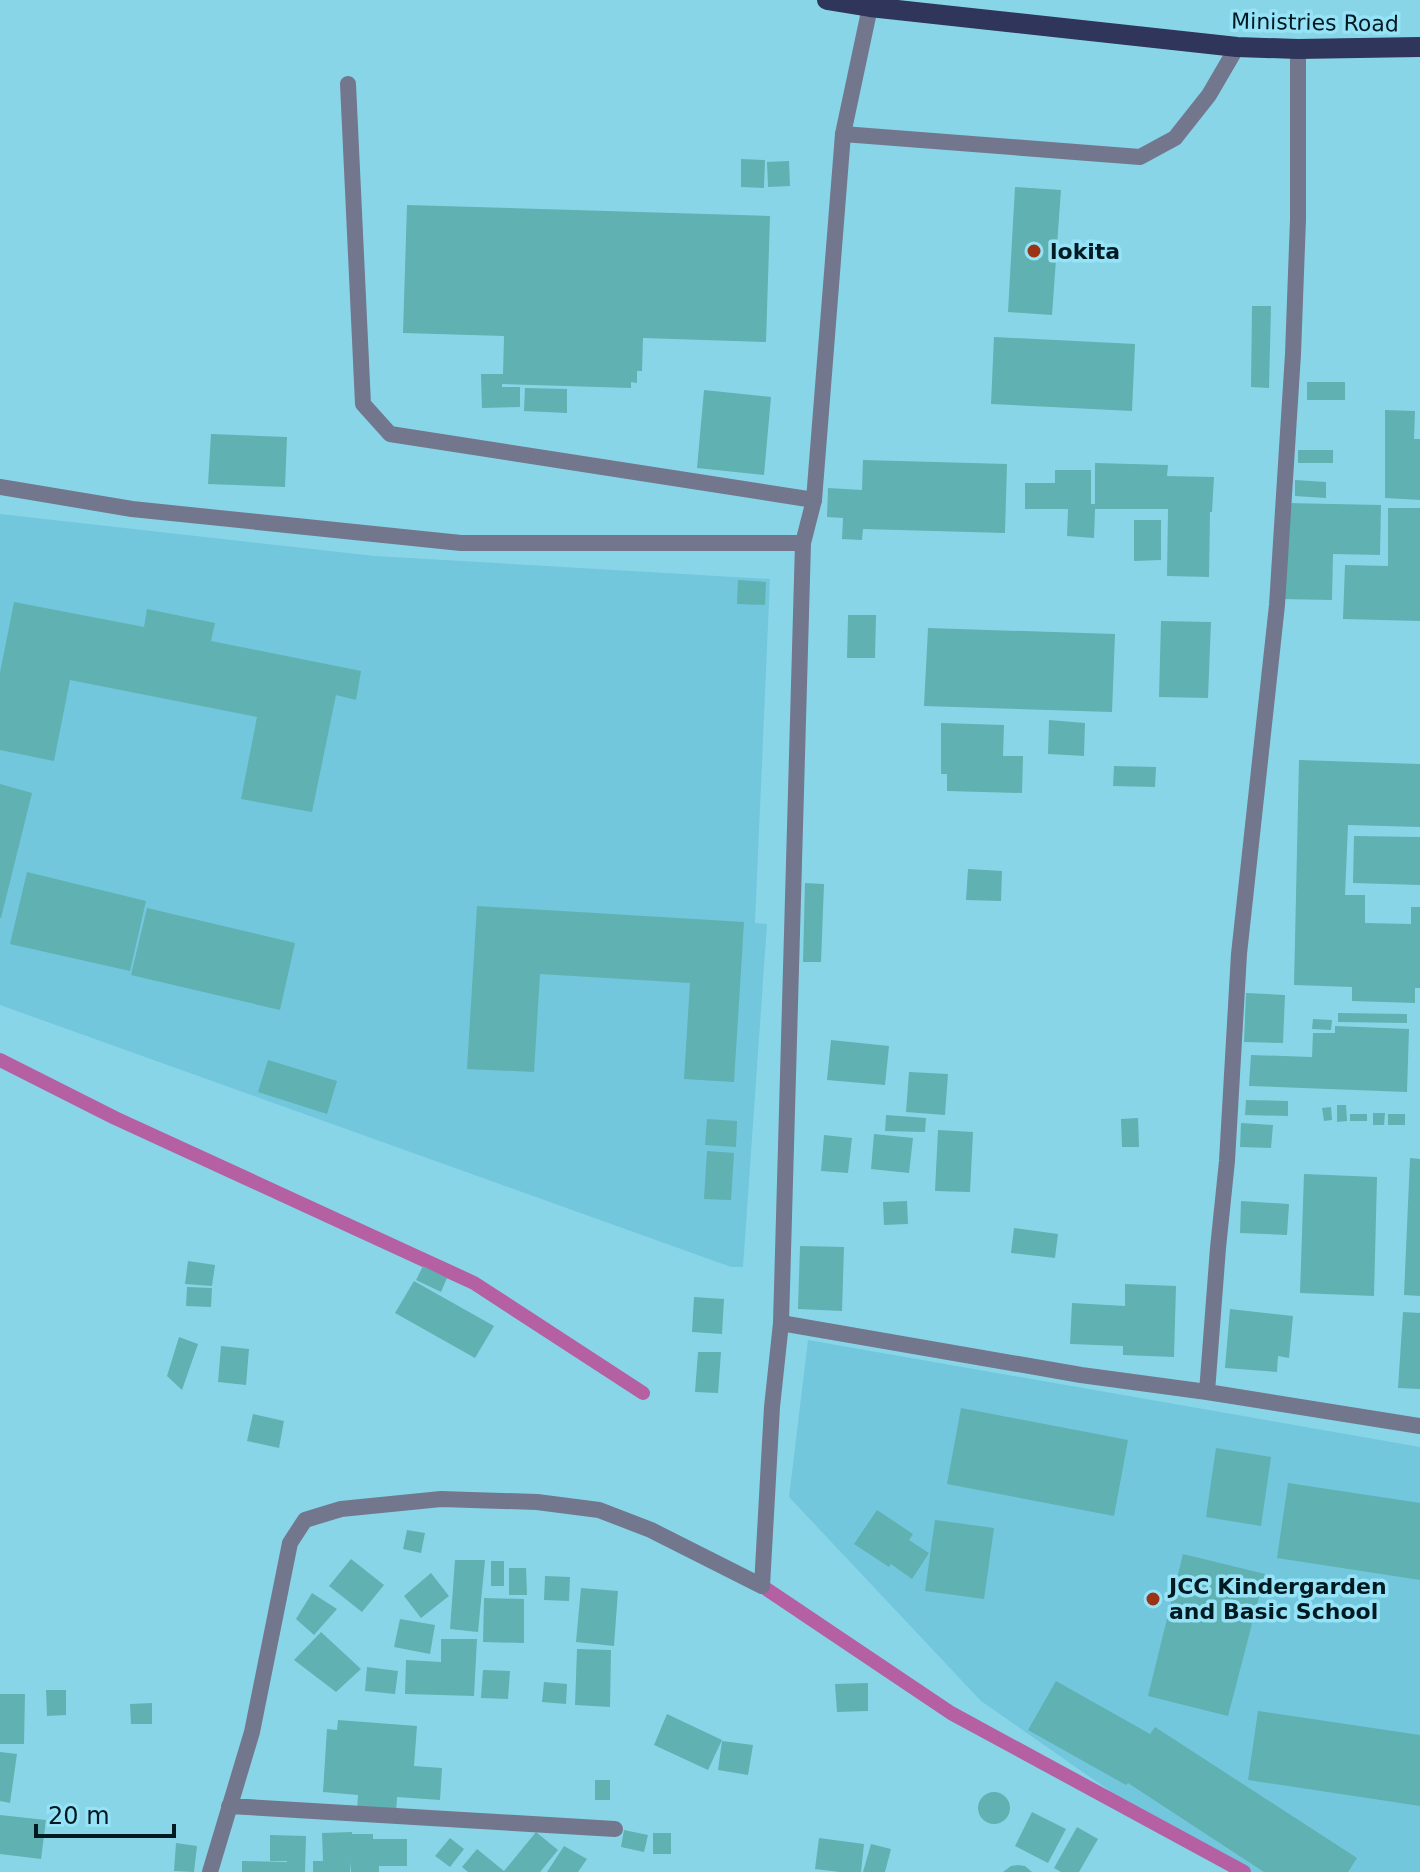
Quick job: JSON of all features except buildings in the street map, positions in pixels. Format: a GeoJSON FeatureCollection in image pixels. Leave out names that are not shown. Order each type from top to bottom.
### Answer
{"type":"FeatureCollection","features":[{"type":"Feature","properties":{"kind":"main road","name":"Ministries Road"},"geometry":{"type":"LineString","coordinates":[[827,0],[1237,47],[1420,47]]}},
{"type":"Feature","properties":{"kind":"street"},"geometry":{"type":"LineString","coordinates":[[210,1872],[252,1732],[290,1543],[305,1520],[341,1509],[441,1499],[537,1502],[599,1510],[651,1530],[762,1586],[772,1407],[781,1323],[803,543],[814,500],[843,134],[870,7]]}},
{"type":"Feature","properties":{"kind":"street"},"geometry":{"type":"LineString","coordinates":[[843,134],[1140,157],[1175,138],[1209,95],[1237,47]]}},
{"type":"Feature","properties":{"kind":"street"},"geometry":{"type":"LineString","coordinates":[[1207,1392],[1227,1161],[1239,954],[1277,605],[1294,339],[1298,49]]}},
{"type":"Feature","properties":{"kind":"street"},"geometry":{"type":"LineString","coordinates":[[348,84],[363,404],[390,434],[814,500]]}},
{"type":"Feature","properties":{"kind":"street"},"geometry":{"type":"LineString","coordinates":[[0,487],[132,509],[461,543],[803,543]]}},
{"type":"Feature","properties":{"kind":"street"},"geometry":{"type":"LineString","coordinates":[[781,1323],[1081,1375],[1420,1426]]}},
{"type":"Feature","properties":{"kind":"street"},"geometry":{"type":"LineString","coordinates":[[229,1806],[615,1829]]}},
{"type":"Feature","properties":{"kind":"shaded area"},"geometry":{"type":"Polygon","coordinates":[[[0,514],[375,556],[770,579],[755,923],[767,924],[743,1267],[731,1267],[0,1005],[0,514]]]}},
{"type":"Feature","properties":{"kind":"shaded area","name":"JCC Kindergarden and Basic School"},"geometry":{"type":"Polygon","coordinates":[[[808,1340],[1420,1447],[1420,1872],[1232,1872],[1203,1856],[981,1701],[789,1497],[808,1340]]]}},
{"type":"Feature","properties":{"kind":"waterway"},"geometry":{"type":"LineString","coordinates":[[0,1060],[115,1118],[474,1283],[643,1393]]}},
{"type":"Feature","properties":{"kind":"waterway"},"geometry":{"type":"LineString","coordinates":[[762,1586],[951,1713],[1244,1872]]}},
{"type":"Feature","properties":{"kind":"place","name":"lokita"},"geometry":{"type":"Point","coordinates":[1034,251]}},
{"type":"Feature","properties":{"kind":"place","name":"JCC Kindergarden and Basic School"},"geometry":{"type":"Point","coordinates":[1153,1599]}}]}
